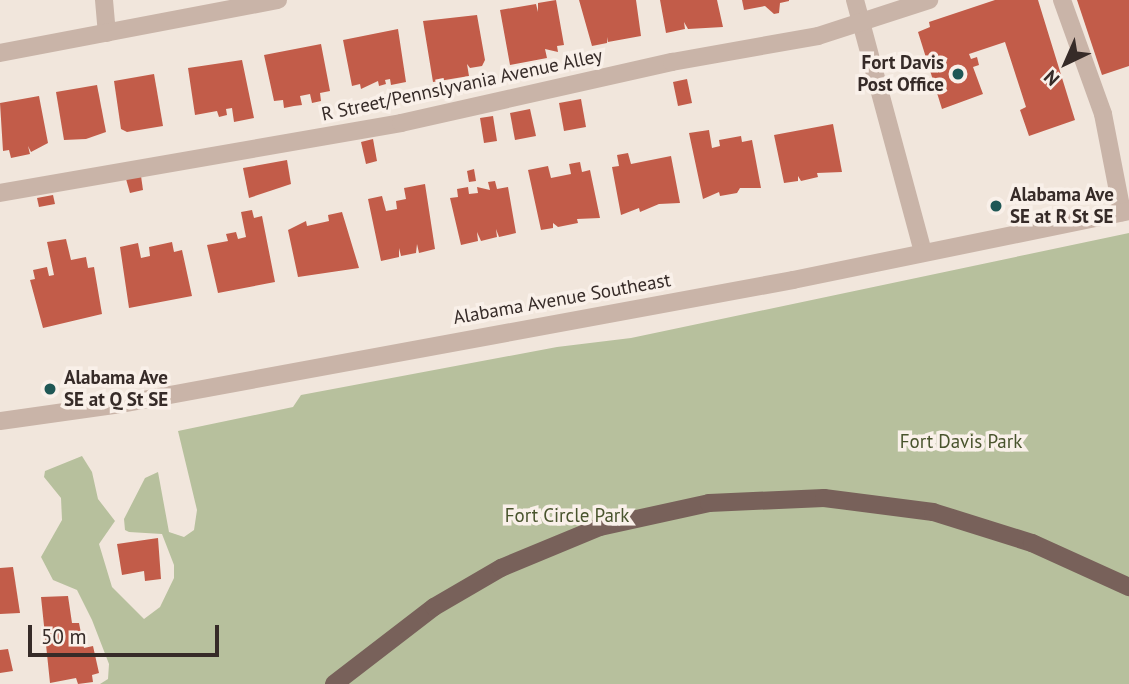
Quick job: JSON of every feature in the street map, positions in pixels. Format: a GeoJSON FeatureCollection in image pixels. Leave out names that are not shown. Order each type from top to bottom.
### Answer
{"type":"FeatureCollection","features":[{"type":"Feature","properties":{"kind":"main road"},"geometry":{"type":"LineString","coordinates":[[334,684],[433,607],[501,568],[600,527],[709,503],[824,498],[933,512],[1032,543],[1129,587]]}},
{"type":"Feature","properties":{"kind":"street"},"geometry":{"type":"LineString","coordinates":[[104,0],[107,33]]}},
{"type":"Feature","properties":{"kind":"street"},"geometry":{"type":"LineString","coordinates":[[0,53],[278,0]]}},
{"type":"Feature","properties":{"kind":"street"},"geometry":{"type":"LineString","coordinates":[[855,0],[923,252]]}},
{"type":"Feature","properties":{"kind":"street","name":"R Street/Pennslyvania Avenue Alley"},"geometry":{"type":"LineString","coordinates":[[0,193],[401,123],[672,62],[818,36],[929,0]]}},
{"type":"Feature","properties":{"kind":"street"},"geometry":{"type":"LineString","coordinates":[[1062,0],[1102,114],[1125,211]]}},
{"type":"Feature","properties":{"kind":"street","name":"Alabama Avenue Southeast"},"geometry":{"type":"LineString","coordinates":[[0,421],[121,404],[923,252],[1125,211]]}},
{"type":"Feature","properties":{"kind":"green space"},"geometry":{"type":"Polygon","coordinates":[[[1129,233],[1129,684],[100,684],[108,679],[109,664],[92,620],[77,590],[53,580],[41,557],[62,520],[61,498],[44,477],[45,471],[82,456],[92,472],[98,499],[115,521],[99,544],[112,587],[144,619],[160,607],[174,578],[174,565],[162,534],[129,532],[125,530],[124,519],[145,478],[158,472],[169,532],[184,537],[194,530],[197,510],[178,431],[293,407],[301,395],[557,347],[631,338],[1129,233]]]}},
{"type":"Feature","properties":{"kind":"building"},"geometry":{"type":"Polygon","coordinates":[[[556,0],[564,45],[557,46],[558,52],[545,49],[547,58],[510,65],[500,10],[536,4],[538,12],[538,3],[556,0]]]}},
{"type":"Feature","properties":{"kind":"building"},"geometry":{"type":"Polygon","coordinates":[[[579,0],[636,0],[641,36],[608,42],[608,37],[607,43],[592,46],[579,0]]]}},
{"type":"Feature","properties":{"kind":"building"},"geometry":{"type":"Polygon","coordinates":[[[660,0],[717,0],[723,27],[688,29],[684,22],[685,29],[666,33],[660,0]]]}},
{"type":"Feature","properties":{"kind":"building"},"geometry":{"type":"Polygon","coordinates":[[[742,0],[789,1],[780,3],[779,13],[774,14],[765,6],[744,10],[742,0]]]}},
{"type":"Feature","properties":{"kind":"building"},"geometry":{"type":"Polygon","coordinates":[[[995,0],[1038,0],[1075,120],[1029,136],[1020,110],[1026,107],[1005,42],[969,54],[971,59],[977,57],[979,65],[973,67],[983,94],[942,109],[918,32],[930,27],[929,22],[995,0]]]}},
{"type":"Feature","properties":{"kind":"building"},"geometry":{"type":"Polygon","coordinates":[[[1077,0],[1129,0],[1129,66],[1102,75],[1077,0]]]}},
{"type":"Feature","properties":{"kind":"building"},"geometry":{"type":"Polygon","coordinates":[[[477,15],[485,60],[482,66],[470,68],[467,64],[469,76],[433,82],[423,21],[477,15]]]}},
{"type":"Feature","properties":{"kind":"building"},"geometry":{"type":"Polygon","coordinates":[[[398,29],[406,82],[391,85],[390,79],[379,86],[378,81],[361,89],[360,84],[352,86],[343,40],[398,29]]]}},
{"type":"Feature","properties":{"kind":"building"},"geometry":{"type":"Polygon","coordinates":[[[321,44],[330,91],[320,93],[321,101],[312,103],[310,94],[300,96],[302,105],[284,108],[283,100],[274,101],[264,55],[321,44]]]}},
{"type":"Feature","properties":{"kind":"building"},"geometry":{"type":"Polygon","coordinates":[[[242,60],[254,118],[234,122],[232,108],[226,109],[227,115],[219,117],[217,111],[195,115],[188,68],[242,60]]]}},
{"type":"Feature","properties":{"kind":"building"},"geometry":{"type":"Polygon","coordinates":[[[154,74],[163,126],[127,132],[121,129],[114,81],[154,74]]]}},
{"type":"Feature","properties":{"kind":"building"},"geometry":{"type":"Polygon","coordinates":[[[687,79],[692,103],[678,106],[673,82],[687,79]]]}},
{"type":"Feature","properties":{"kind":"building"},"geometry":{"type":"Polygon","coordinates":[[[97,85],[106,132],[86,139],[64,140],[56,92],[97,85]]]}},
{"type":"Feature","properties":{"kind":"building"},"geometry":{"type":"Polygon","coordinates":[[[39,96],[48,143],[31,152],[28,146],[30,154],[11,158],[9,150],[3,151],[0,103],[39,96]]]}},
{"type":"Feature","properties":{"kind":"building"},"geometry":{"type":"Polygon","coordinates":[[[581,99],[586,127],[564,131],[559,103],[581,99]]]}},
{"type":"Feature","properties":{"kind":"building"},"geometry":{"type":"Polygon","coordinates":[[[530,109],[536,136],[515,140],[510,113],[530,109]]]}},
{"type":"Feature","properties":{"kind":"building"},"geometry":{"type":"Polygon","coordinates":[[[493,116],[497,141],[484,143],[480,118],[493,116]]]}},
{"type":"Feature","properties":{"kind":"building"},"geometry":{"type":"Polygon","coordinates":[[[833,124],[842,172],[817,173],[818,177],[801,181],[798,176],[798,181],[784,183],[774,135],[833,124]]]}},
{"type":"Feature","properties":{"kind":"building"},"geometry":{"type":"Polygon","coordinates":[[[709,130],[712,148],[720,146],[719,140],[741,136],[742,142],[752,140],[761,188],[740,188],[737,193],[720,196],[719,192],[703,199],[689,133],[709,130]]]}},
{"type":"Feature","properties":{"kind":"building"},"geometry":{"type":"Polygon","coordinates":[[[373,139],[377,161],[366,164],[361,142],[373,139]]]}},
{"type":"Feature","properties":{"kind":"building"},"geometry":{"type":"Polygon","coordinates":[[[628,153],[631,164],[671,156],[680,203],[659,204],[640,212],[639,208],[621,215],[612,167],[619,166],[617,155],[628,153]]]}},
{"type":"Feature","properties":{"kind":"building"},"geometry":{"type":"Polygon","coordinates":[[[287,160],[291,184],[249,198],[243,168],[287,160]]]}},
{"type":"Feature","properties":{"kind":"building"},"geometry":{"type":"Polygon","coordinates":[[[580,162],[582,172],[590,170],[600,218],[577,219],[578,223],[558,227],[553,223],[553,228],[541,230],[528,170],[548,166],[551,178],[571,174],[569,164],[580,162]]]}},
{"type":"Feature","properties":{"kind":"building"},"geometry":{"type":"Polygon","coordinates":[[[474,169],[476,181],[469,182],[467,171],[474,169]]]}},
{"type":"Feature","properties":{"kind":"building"},"geometry":{"type":"Polygon","coordinates":[[[141,176],[143,190],[130,193],[126,179],[141,176]]]}},
{"type":"Feature","properties":{"kind":"building"},"geometry":{"type":"Polygon","coordinates":[[[495,181],[497,189],[508,187],[516,233],[499,237],[496,229],[497,237],[481,241],[477,232],[478,241],[461,245],[450,198],[458,197],[457,189],[468,187],[469,194],[478,193],[477,187],[490,190],[488,182],[495,181]]]}},
{"type":"Feature","properties":{"kind":"building"},"geometry":{"type":"Polygon","coordinates":[[[425,184],[435,249],[419,253],[417,244],[416,253],[401,256],[399,248],[399,257],[381,261],[368,199],[382,196],[386,211],[397,209],[396,201],[406,199],[404,188],[425,184]]]}},
{"type":"Feature","properties":{"kind":"building"},"geometry":{"type":"Polygon","coordinates":[[[53,195],[55,204],[39,207],[37,198],[53,195]]]}},
{"type":"Feature","properties":{"kind":"building"},"geometry":{"type":"Polygon","coordinates":[[[252,210],[254,218],[262,216],[275,282],[218,293],[207,245],[228,241],[226,234],[236,232],[238,239],[246,237],[241,212],[252,210]]]}},
{"type":"Feature","properties":{"kind":"building"},"geometry":{"type":"Polygon","coordinates":[[[342,212],[359,268],[298,277],[288,230],[306,221],[307,226],[329,221],[328,215],[342,212]]]}},
{"type":"Feature","properties":{"kind":"building"},"geometry":{"type":"Polygon","coordinates":[[[66,239],[71,260],[86,257],[88,268],[94,267],[102,314],[43,328],[30,280],[35,279],[33,270],[47,267],[49,276],[54,275],[47,242],[66,239]]]}},
{"type":"Feature","properties":{"kind":"building"},"geometry":{"type":"Polygon","coordinates":[[[172,242],[174,252],[182,250],[192,296],[129,308],[120,247],[138,243],[141,258],[150,256],[149,247],[172,242]]]}},
{"type":"Feature","properties":{"kind":"building"},"geometry":{"type":"Polygon","coordinates":[[[158,538],[161,579],[145,581],[144,571],[122,575],[117,544],[158,538]]]}},
{"type":"Feature","properties":{"kind":"building"},"geometry":{"type":"Polygon","coordinates":[[[13,567],[20,613],[0,614],[0,568],[13,567]]]}},
{"type":"Feature","properties":{"kind":"building"},"geometry":{"type":"Polygon","coordinates":[[[68,596],[72,623],[79,623],[84,648],[93,646],[99,673],[92,675],[93,682],[78,684],[76,678],[50,683],[41,597],[68,596]]]}},
{"type":"Feature","properties":{"kind":"building"},"geometry":{"type":"Polygon","coordinates":[[[8,649],[13,671],[0,673],[0,650],[8,649]]]}},
{"type":"Feature","properties":{"kind":"place","name":"Fort Davis Post Office"},"geometry":{"type":"Point","coordinates":[958,74]}},
{"type":"Feature","properties":{"kind":"place","name":"Alabama Ave SE at R St SE"},"geometry":{"type":"Point","coordinates":[996,206]}},
{"type":"Feature","properties":{"kind":"place","name":"Alabama Ave SE at Q St SE"},"geometry":{"type":"Point","coordinates":[50,389]}},
{"type":"Feature","properties":{"kind":"park label","name":"Fort Davis Park"},"geometry":{"type":"Point","coordinates":[961,442]}},
{"type":"Feature","properties":{"kind":"park label","name":"Fort Circle Park"},"geometry":{"type":"Point","coordinates":[567,516]}}]}
